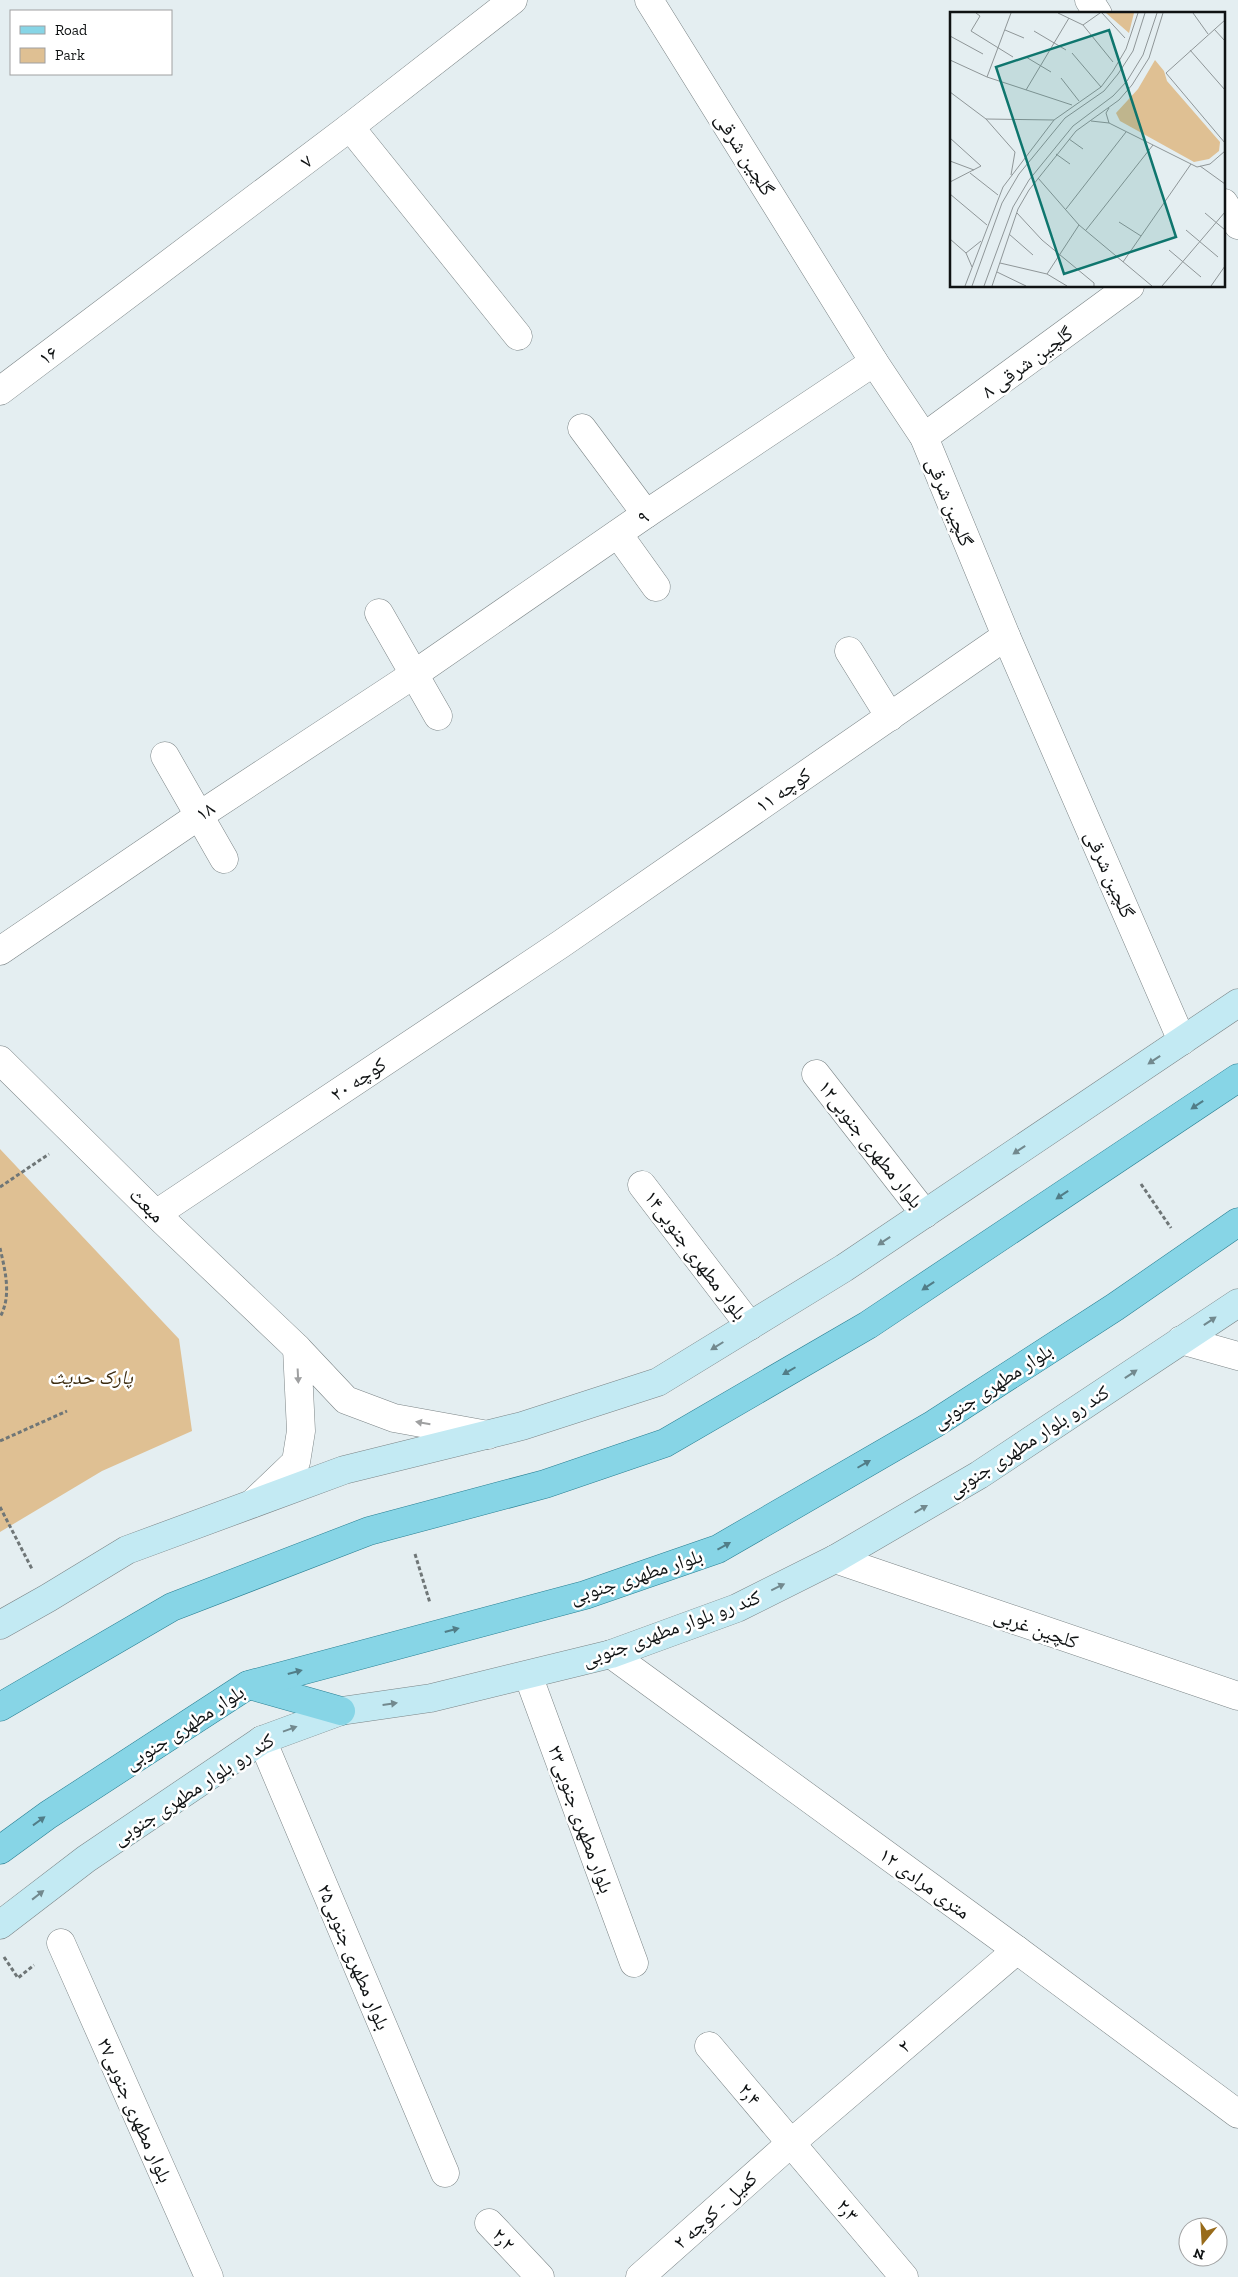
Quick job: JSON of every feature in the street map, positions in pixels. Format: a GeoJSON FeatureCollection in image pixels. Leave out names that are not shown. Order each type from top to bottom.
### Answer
{"type":"FeatureCollection","features":[{"type":"Feature","properties":{"kind":"main road"},"geometry":{"type":"LineString","coordinates":[[0,1625],[127,1550],[344,1470],[522,1426],[658,1382],[844,1268],[1238,1003]]}},
{"type":"Feature","properties":{"kind":"main road"},"geometry":{"type":"LineString","coordinates":[[0,1706],[172,1607],[368,1532],[545,1484],[665,1443],[868,1325],[1238,1078]]}},
{"type":"Feature","properties":{"kind":"main road","name":"بلوار مطهری جنوبی"},"geometry":{"type":"LineString","coordinates":[[0,1850],[48,1815],[248,1685],[585,1595],[718,1549],[934,1424],[1115,1307],[1238,1222]]}},
{"type":"Feature","properties":{"kind":"main road","name":"کند رو بلوار مطهری جنوبی"},"geometry":{"type":"LineString","coordinates":[[0,1925],[86,1859],[262,1740],[341,1711],[431,1698],[611,1654],[737,1608],[834,1559],[979,1476],[1238,1302]]}},
{"type":"Feature","properties":{"kind":"main road"},"geometry":{"type":"LineString","coordinates":[[248,1685],[341,1711]]}},
{"type":"Feature","properties":{"kind":"street","name":"۷"},"geometry":{"type":"LineString","coordinates":[[97,319],[350,127],[513,0]]}},
{"type":"Feature","properties":{"kind":"street","name":"گلچین شرقی"},"geometry":{"type":"LineString","coordinates":[[649,0],[874,362],[924,437],[1006,636],[1182,1041]]}},
{"type":"Feature","properties":{"kind":"street"},"geometry":{"type":"LineString","coordinates":[[1089,0],[1097,12]]}},
{"type":"Feature","properties":{"kind":"street"},"geometry":{"type":"LineString","coordinates":[[350,127],[518,336]]}},
{"type":"Feature","properties":{"kind":"street","name":"۸ گلچین شرقی"},"geometry":{"type":"LineString","coordinates":[[924,437],[1127,288]]}},
{"type":"Feature","properties":{"kind":"street","name":"۱۶"},"geometry":{"type":"LineString","coordinates":[[0,391],[97,319]]}},
{"type":"Feature","properties":{"kind":"street","name":"۹"},"geometry":{"type":"LineString","coordinates":[[414,675],[646,514],[874,362]]}},
{"type":"Feature","properties":{"kind":"street"},"geometry":{"type":"LineString","coordinates":[[582,428],[646,514]]}},
{"type":"Feature","properties":{"kind":"street"},"geometry":{"type":"LineString","coordinates":[[618,534],[656,587]]}},
{"type":"Feature","properties":{"kind":"street"},"geometry":{"type":"LineString","coordinates":[[380,614],[438,716]]}},
{"type":"Feature","properties":{"kind":"street","name":"کوچه ۱۱"},"geometry":{"type":"LineString","coordinates":[[561,944],[1006,636]]}},
{"type":"Feature","properties":{"kind":"street"},"geometry":{"type":"LineString","coordinates":[[850,651],[890,717]]}},
{"type":"Feature","properties":{"kind":"street","name":"۱۸"},"geometry":{"type":"LineString","coordinates":[[0,952],[200,815],[414,675]]}},
{"type":"Feature","properties":{"kind":"street"},"geometry":{"type":"LineString","coordinates":[[165,756],[224,859]]}},
{"type":"Feature","properties":{"kind":"street","name":"کوچه ۲۰"},"geometry":{"type":"LineString","coordinates":[[156,1214],[561,944]]}},
{"type":"Feature","properties":{"kind":"street","name":"مبعث"},"geometry":{"type":"LineString","coordinates":[[0,1060],[156,1214],[297,1348],[346,1400],[394,1418],[488,1435]]}},
{"type":"Feature","properties":{"kind":"street","name":"بلوار مطهری جنوبی۱۲"},"geometry":{"type":"LineString","coordinates":[[816,1074],[925,1214]]}},
{"type":"Feature","properties":{"kind":"street","name":"بلوار مطهری جنوبی۱۴"},"geometry":{"type":"LineString","coordinates":[[642,1185],[750,1326]]}},
{"type":"Feature","properties":{"kind":"street"},"geometry":{"type":"LineString","coordinates":[[1181,1340],[1238,1356]]}},
{"type":"Feature","properties":{"kind":"street"},"geometry":{"type":"LineString","coordinates":[[253,1504],[296,1462],[301,1431],[297,1348]]}},
{"type":"Feature","properties":{"kind":"street","name":"کلچین غربی"},"geometry":{"type":"LineString","coordinates":[[834,1559],[1238,1696]]}},
{"type":"Feature","properties":{"kind":"street","name":"۱۲ متری مرادی"},"geometry":{"type":"LineString","coordinates":[[611,1654],[1017,1950],[1238,2114]]}},
{"type":"Feature","properties":{"kind":"street","name":"بلوار مطهری جنوبی۲۳"},"geometry":{"type":"LineString","coordinates":[[528,1675],[634,1963]]}},
{"type":"Feature","properties":{"kind":"street","name":"بلوار مطهری جنوبی۲۵"},"geometry":{"type":"LineString","coordinates":[[262,1740],[445,2173]]}},
{"type":"Feature","properties":{"kind":"street","name":"بلوار مطهری جنوبی۲۷"},"geometry":{"type":"LineString","coordinates":[[61,1943],[209,2277]]}},
{"type":"Feature","properties":{"kind":"street","name":"۲"},"geometry":{"type":"LineString","coordinates":[[791,2143],[1017,1950]]}},
{"type":"Feature","properties":{"kind":"street","name":"۲٫۴"},"geometry":{"type":"LineString","coordinates":[[709,2046],[791,2143]]}},
{"type":"Feature","properties":{"kind":"street","name":"کمیل - کوچه ۲"},"geometry":{"type":"LineString","coordinates":[[640,2277],[791,2143]]}},
{"type":"Feature","properties":{"kind":"street","name":"۲٫۳"},"geometry":{"type":"LineString","coordinates":[[791,2143],[904,2277]]}},
{"type":"Feature","properties":{"kind":"street","name":"۲٫۲"},"geometry":{"type":"LineString","coordinates":[[489,2223],[540,2277]]}},
{"type":"Feature","properties":{"kind":"path"},"geometry":{"type":"LineString","coordinates":[[0,1187],[77,1136]]}},
{"type":"Feature","properties":{"kind":"path"},"geometry":{"type":"LineString","coordinates":[[1122,1155],[1189,1256]]}},
{"type":"Feature","properties":{"kind":"path"},"geometry":{"type":"LineString","coordinates":[[0,1248],[6,1273],[6,1306],[0,1317]]}},
{"type":"Feature","properties":{"kind":"path"},"geometry":{"type":"LineString","coordinates":[[0,1441],[66,1410]]}},
{"type":"Feature","properties":{"kind":"path"},"geometry":{"type":"LineString","coordinates":[[0,1507],[48,1598]]}},
{"type":"Feature","properties":{"kind":"path"},"geometry":{"type":"LineString","coordinates":[[405,1521],[439,1634]]}},
{"type":"Feature","properties":{"kind":"path"},"geometry":{"type":"LineString","coordinates":[[0,1952],[18,1978]]}},
{"type":"Feature","properties":{"kind":"green space","name":"پارک حدیث"},"geometry":{"type":"Polygon","coordinates":[[[0,1149],[179,1339],[192,1431],[102,1471],[0,1532],[0,1149]]]}}]}
